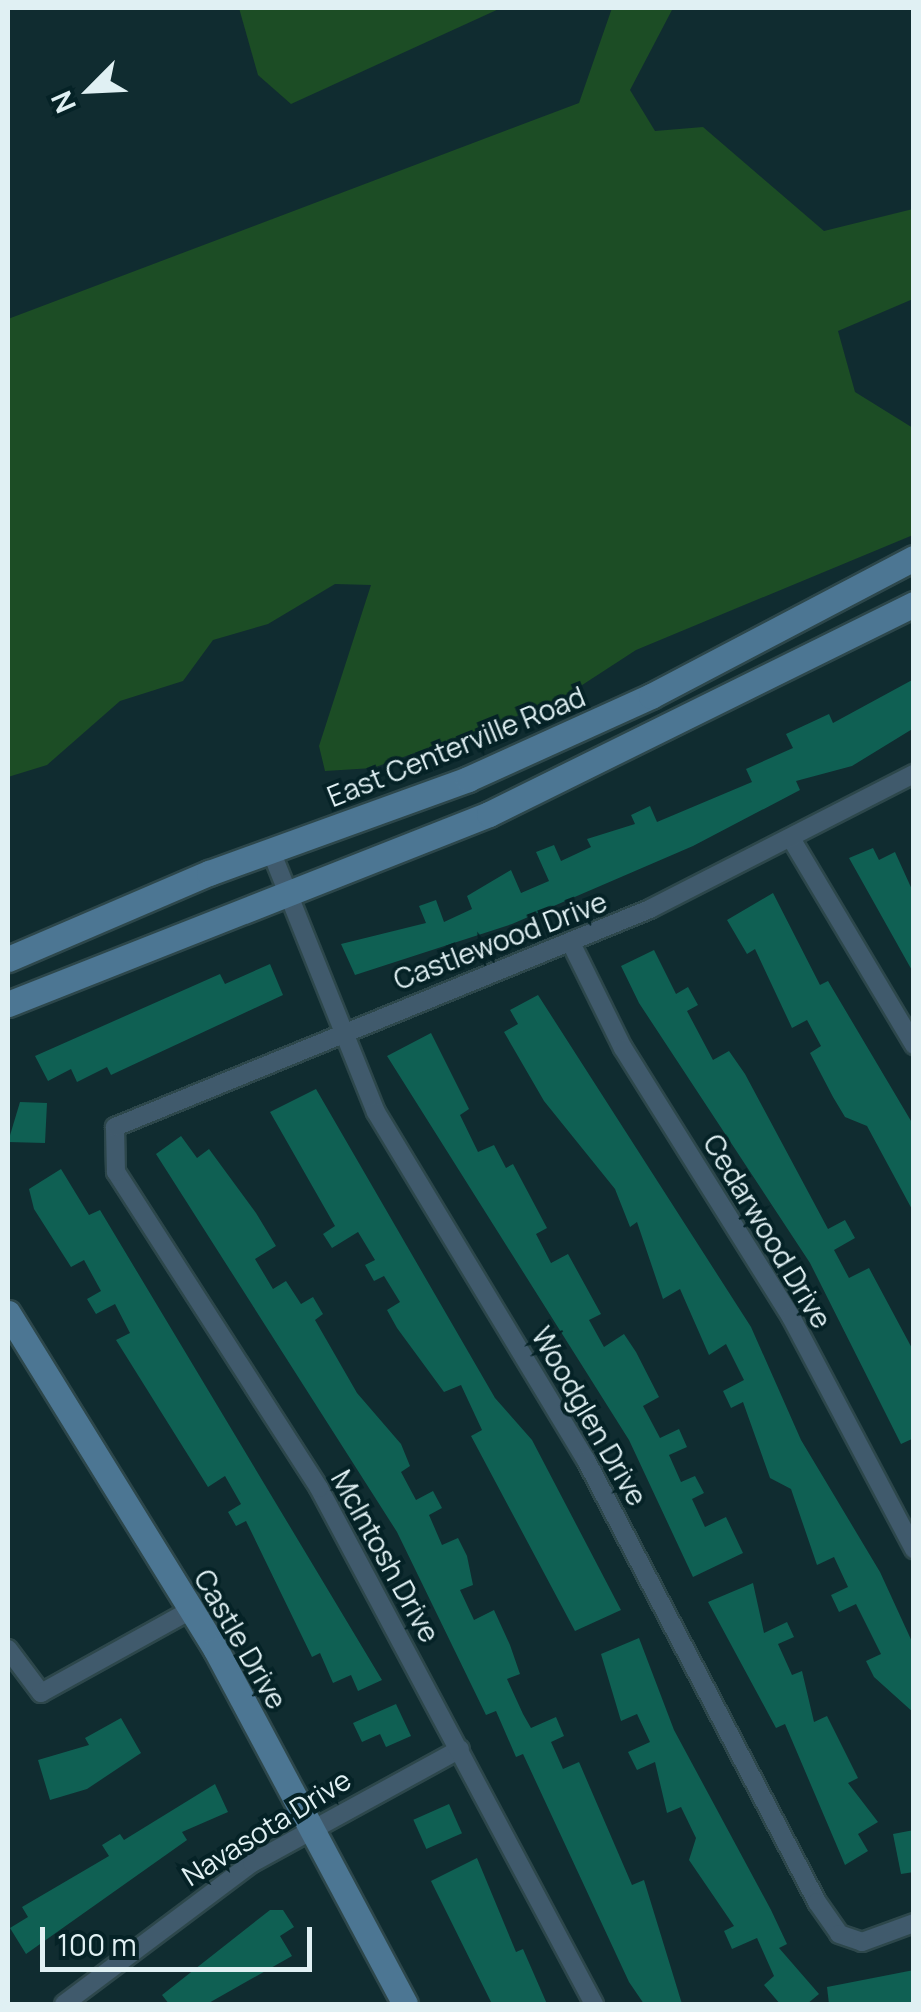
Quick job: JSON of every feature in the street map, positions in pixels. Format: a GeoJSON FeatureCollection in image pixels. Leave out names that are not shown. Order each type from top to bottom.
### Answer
{"type":"FeatureCollection","features":[{"type":"Feature","properties":{"kind":"main road","name":"East Centerville Road"},"geometry":{"type":"LineString","coordinates":[[8,959],[593,724],[914,558]]}},
{"type":"Feature","properties":{"kind":"main road"},"geometry":{"type":"LineString","coordinates":[[8,1004],[284,889],[611,760],[914,604]]}},
{"type":"Feature","properties":{"kind":"main road","name":"Castle Drive"},"geometry":{"type":"LineString","coordinates":[[8,1314],[191,1610],[405,2004]]}},
{"type":"Feature","properties":{"kind":"street","name":"Castlewood Drive"},"geometry":{"type":"LineString","coordinates":[[111,1146],[130,1114],[338,1030],[571,943],[792,840],[914,774]]}},
{"type":"Feature","properties":{"kind":"street"},"geometry":{"type":"LineString","coordinates":[[792,840],[914,1045]]}},
{"type":"Feature","properties":{"kind":"street","name":"Woodglen Drive"},"geometry":{"type":"LineString","coordinates":[[271,851],[338,1030],[376,1112],[586,1460],[817,1902],[839,1934],[862,1942],[914,1923]]}},
{"type":"Feature","properties":{"kind":"street","name":"Cedarwood Drive"},"geometry":{"type":"LineString","coordinates":[[571,943],[623,1048],[790,1317],[914,1550]]}},
{"type":"Feature","properties":{"kind":"street","name":"McIntosh Drive"},"geometry":{"type":"LineString","coordinates":[[111,1146],[116,1172],[319,1488],[594,2004]]}},
{"type":"Feature","properties":{"kind":"street"},"geometry":{"type":"LineString","coordinates":[[8,1649],[41,1693],[191,1610]]}},
{"type":"Feature","properties":{"kind":"street","name":"Navasota Drive"},"geometry":{"type":"LineString","coordinates":[[64,2004],[126,1951],[311,1826],[460,1749]]}},
{"type":"Feature","properties":{"kind":"green space"},"geometry":{"type":"Polygon","coordinates":[[[239,8],[501,8],[291,104],[258,75],[239,8]]]}},
{"type":"Feature","properties":{"kind":"green space"},"geometry":{"type":"Polygon","coordinates":[[[612,8],[673,8],[630,90],[655,131],[703,127],[824,231],[913,209],[913,299],[838,331],[855,392],[913,428],[913,535],[636,650],[556,702],[373,768],[325,771],[319,746],[371,585],[335,584],[268,624],[213,640],[183,681],[120,701],[47,765],[8,777],[8,319],[579,103],[612,8]]]}},
{"type":"Feature","properties":{"kind":"building"},"geometry":{"type":"Polygon","coordinates":[[[914,679],[914,728],[852,766],[796,781],[800,790],[693,846],[512,924],[355,975],[341,944],[426,923],[419,906],[436,900],[444,922],[472,909],[467,896],[511,870],[521,893],[549,881],[536,852],[554,845],[561,861],[591,847],[587,839],[635,824],[631,815],[650,806],[657,822],[752,782],[746,769],[793,748],[786,734],[829,714],[833,723],[914,679]]]}},
{"type":"Feature","properties":{"kind":"building"},"geometry":{"type":"Polygon","coordinates":[[[873,848],[879,860],[895,852],[914,894],[914,974],[849,858],[873,848]]]}},
{"type":"Feature","properties":{"kind":"building"},"geometry":{"type":"Polygon","coordinates":[[[773,893],[820,985],[828,981],[914,1126],[914,1213],[867,1126],[845,1117],[833,1097],[810,1053],[821,1046],[807,1020],[792,1028],[755,949],[747,954],[727,920],[773,893]]]}},
{"type":"Feature","properties":{"kind":"building"},"geometry":{"type":"Polygon","coordinates":[[[654,950],[676,994],[688,987],[698,1005],[687,1011],[713,1060],[729,1051],[745,1074],[828,1229],[845,1220],[855,1238],[834,1250],[849,1278],[869,1268],[914,1352],[914,1438],[901,1444],[810,1263],[639,1003],[621,966],[654,950]]]}},
{"type":"Feature","properties":{"kind":"building"},"geometry":{"type":"Polygon","coordinates":[[[270,964],[283,995],[111,1075],[107,1067],[77,1082],[71,1069],[48,1081],[35,1056],[220,974],[225,984],[270,964]]]}},
{"type":"Feature","properties":{"kind":"building"},"geometry":{"type":"Polygon","coordinates":[[[538,995],[751,1327],[801,1440],[880,1572],[914,1646],[914,1713],[874,1677],[866,1661],[881,1654],[856,1604],[839,1612],[831,1595],[848,1587],[834,1557],[817,1565],[791,1489],[770,1478],[743,1402],[731,1408],[723,1391],[744,1380],[726,1344],[709,1355],[680,1289],[663,1299],[637,1222],[630,1227],[615,1189],[544,1101],[504,1032],[518,1024],[510,1010],[538,995]]]}},
{"type":"Feature","properties":{"kind":"building"},"geometry":{"type":"Polygon","coordinates":[[[431,1033],[469,1109],[460,1115],[478,1152],[494,1145],[506,1168],[513,1164],[547,1228],[536,1234],[551,1263],[568,1254],[601,1314],[589,1320],[604,1347],[624,1334],[636,1352],[659,1397],[643,1406],[660,1438],[679,1429],[687,1447],[669,1455],[681,1482],[695,1476],[704,1493],[692,1499],[705,1527],[726,1517],[743,1553],[693,1577],[629,1440],[387,1056],[431,1033]]]}},
{"type":"Feature","properties":{"kind":"building"},"geometry":{"type":"Polygon","coordinates":[[[316,1089],[495,1398],[532,1440],[621,1610],[575,1631],[471,1436],[482,1430],[461,1385],[444,1392],[397,1328],[387,1310],[400,1302],[384,1276],[374,1281],[365,1265],[375,1260],[358,1232],[332,1248],[323,1234],[335,1226],[270,1112],[316,1089]]]}},
{"type":"Feature","properties":{"kind":"building"},"geometry":{"type":"Polygon","coordinates":[[[20,1102],[47,1103],[45,1143],[8,1142],[20,1102]]]}},
{"type":"Feature","properties":{"kind":"building"},"geometry":{"type":"Polygon","coordinates":[[[181,1136],[197,1158],[209,1149],[276,1246],[255,1259],[273,1289],[286,1281],[301,1304],[313,1297],[323,1314],[315,1320],[357,1393],[401,1444],[410,1466],[401,1472],[416,1500],[433,1491],[442,1508],[429,1515],[442,1545],[458,1538],[467,1556],[473,1585],[460,1590],[474,1620],[494,1610],[510,1645],[520,1674],[507,1679],[523,1714],[531,1728],[556,1717],[564,1736],[551,1742],[563,1769],[579,1762],[632,1885],[644,1880],[682,2004],[644,2004],[629,1982],[523,1754],[516,1757],[496,1711],[486,1715],[397,1532],[156,1154],[181,1136]]]}},
{"type":"Feature","properties":{"kind":"building"},"geometry":{"type":"Polygon","coordinates":[[[61,1169],[89,1215],[100,1210],[382,1680],[358,1691],[351,1675],[333,1683],[320,1653],[312,1657],[246,1521],[236,1526],[228,1512],[241,1504],[225,1476],[208,1487],[116,1340],[130,1333],[115,1304],[96,1314],[87,1299],[101,1291],[84,1260],[71,1267],[34,1209],[29,1189],[61,1169]]]}},
{"type":"Feature","properties":{"kind":"building"},"geometry":{"type":"Polygon","coordinates":[[[753,1583],[764,1633],[787,1622],[794,1637],[778,1644],[792,1675],[802,1671],[814,1722],[827,1716],[858,1778],[848,1783],[878,1822],[858,1834],[868,1851],[845,1865],[785,1724],[776,1728],[708,1602],[753,1583]]]}},
{"type":"Feature","properties":{"kind":"building"},"geometry":{"type":"Polygon","coordinates":[[[639,1638],[674,1730],[787,1944],[779,1948],[819,1994],[807,2004],[780,2004],[764,1985],[774,1976],[757,1938],[732,1949],[724,1931],[734,1926],[689,1860],[696,1838],[681,1807],[667,1813],[655,1762],[637,1770],[628,1752],[650,1742],[637,1714],[621,1721],[601,1654],[639,1638]]]}},
{"type":"Feature","properties":{"kind":"building"},"geometry":{"type":"Polygon","coordinates":[[[396,1704],[411,1736],[386,1747],[380,1734],[362,1742],[353,1723],[396,1704]]]}},
{"type":"Feature","properties":{"kind":"building"},"geometry":{"type":"Polygon","coordinates":[[[121,1718],[141,1753],[87,1789],[50,1800],[38,1760],[89,1745],[85,1738],[121,1718]]]}},
{"type":"Feature","properties":{"kind":"building"},"geometry":{"type":"Polygon","coordinates":[[[215,1784],[228,1812],[182,1832],[187,1840],[26,1954],[10,1928],[28,1917],[22,1907],[109,1856],[102,1845],[120,1834],[124,1840],[215,1784]]]}},
{"type":"Feature","properties":{"kind":"building"},"geometry":{"type":"Polygon","coordinates":[[[449,1804],[462,1833],[426,1849],[413,1820],[449,1804]]]}},
{"type":"Feature","properties":{"kind":"building"},"geometry":{"type":"Polygon","coordinates":[[[914,1830],[914,1872],[901,1874],[893,1834],[914,1830]]]}},
{"type":"Feature","properties":{"kind":"building"},"geometry":{"type":"Polygon","coordinates":[[[477,1858],[516,1952],[523,1949],[547,2004],[492,2004],[431,1881],[477,1858]]]}},
{"type":"Feature","properties":{"kind":"building"},"geometry":{"type":"Polygon","coordinates":[[[270,1910],[283,1910],[294,1927],[280,1936],[292,1956],[207,2004],[169,2004],[162,1995],[270,1910]]]}},
{"type":"Feature","properties":{"kind":"building"},"geometry":{"type":"Polygon","coordinates":[[[914,1970],[914,2002],[829,2004],[827,1987],[914,1970]]]}}]}
